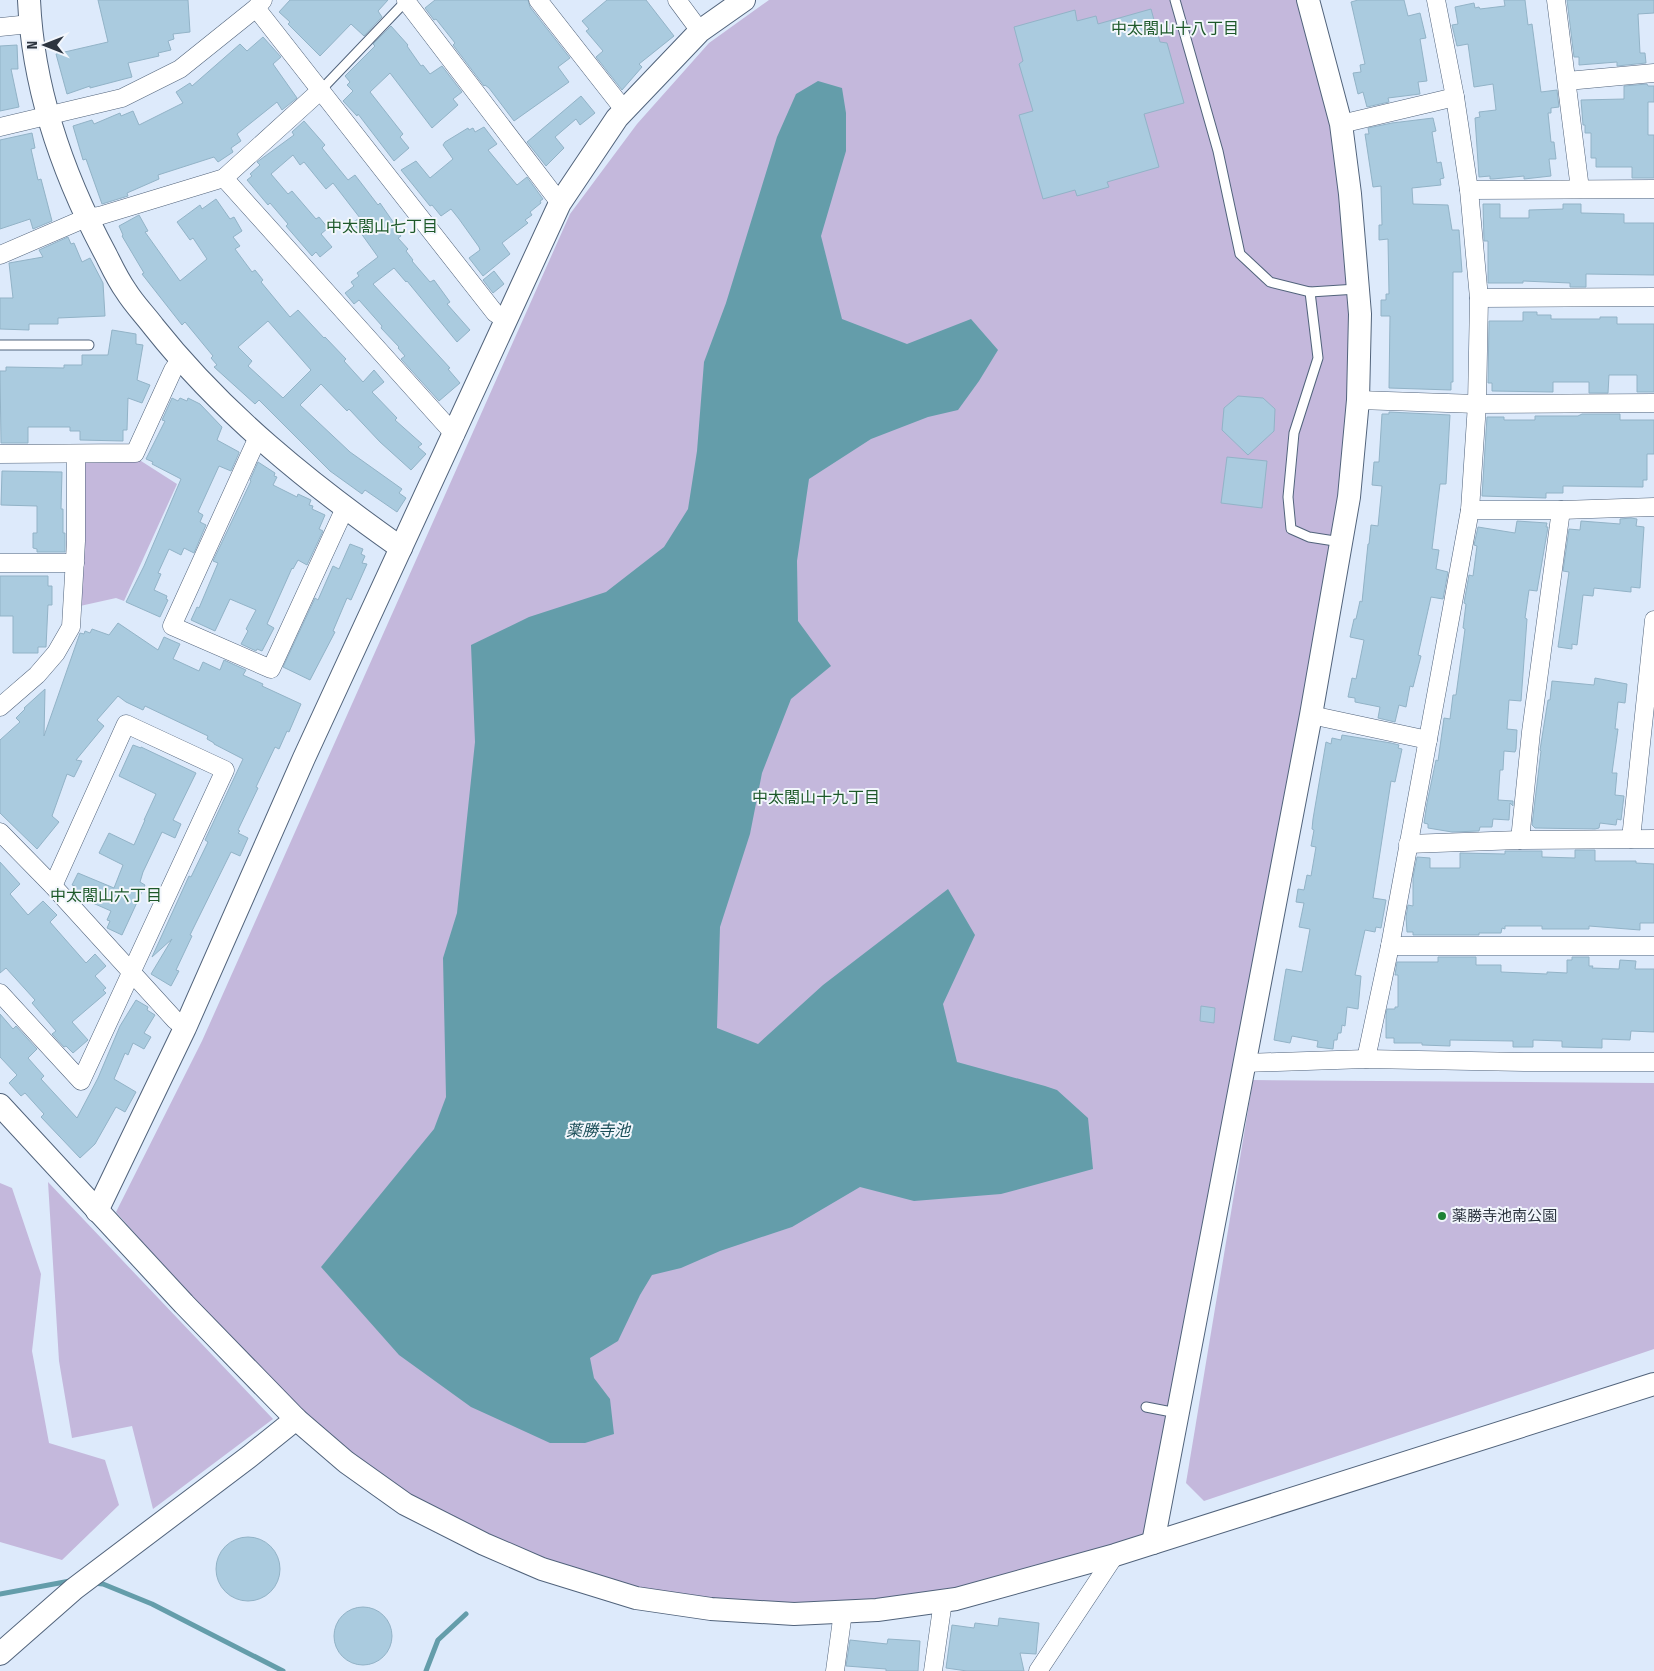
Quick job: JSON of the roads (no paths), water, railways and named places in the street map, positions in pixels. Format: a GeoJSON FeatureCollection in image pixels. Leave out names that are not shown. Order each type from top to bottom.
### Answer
{"type":"FeatureCollection","features":[{"type":"Feature","properties":{"kind":"street"},"geometry":{"type":"LineString","coordinates":[[29,0],[30,24],[48,117],[86,218],[125,291],[180,360],[258,437],[345,508],[401,548]]}},
{"type":"Feature","properties":{"kind":"street"},"geometry":{"type":"LineString","coordinates":[[538,0],[625,110]]}},
{"type":"Feature","properties":{"kind":"street"},"geometry":{"type":"LineString","coordinates":[[677,0],[700,31]]}},
{"type":"Feature","properties":{"kind":"street"},"geometry":{"type":"LineString","coordinates":[[97,1210],[185,1028],[304,758],[560,203],[617,118],[700,31],[744,0]]}},
{"type":"Feature","properties":{"kind":"street"},"geometry":{"type":"LineString","coordinates":[[1153,1543],[1245,1063],[1350,497],[1358,400],[1360,314],[1350,194],[1341,124],[1308,0]]}},
{"type":"Feature","properties":{"kind":"street"},"geometry":{"type":"LineString","coordinates":[[1366,1059],[1390,946],[1470,510],[1477,404],[1479,298],[1469,190],[1437,0]]}},
{"type":"Feature","properties":{"kind":"street"},"geometry":{"type":"LineString","coordinates":[[1556,0],[1580,189]]}},
{"type":"Feature","properties":{"kind":"street"},"geometry":{"type":"LineString","coordinates":[[407,1],[560,203]]}},
{"type":"Feature","properties":{"kind":"street"},"geometry":{"type":"LineString","coordinates":[[0,127],[122,98],[180,69],[260,4],[320,90],[495,313],[506,320]]}},
{"type":"Feature","properties":{"kind":"street"},"geometry":{"type":"LineString","coordinates":[[0,27],[30,24]]}},
{"type":"Feature","properties":{"kind":"street"},"geometry":{"type":"LineString","coordinates":[[1567,81],[1654,73]]}},
{"type":"Feature","properties":{"kind":"street"},"geometry":{"type":"LineString","coordinates":[[0,255],[86,218],[99,216],[224,178],[320,90]]}},
{"type":"Feature","properties":{"kind":"street"},"geometry":{"type":"LineString","coordinates":[[1341,124],[1454,96]]}},
{"type":"Feature","properties":{"kind":"street"},"geometry":{"type":"LineString","coordinates":[[224,178],[454,434]]}},
{"type":"Feature","properties":{"kind":"street"},"geometry":{"type":"LineString","coordinates":[[1469,190],[1654,189]]}},
{"type":"Feature","properties":{"kind":"street"},"geometry":{"type":"LineString","coordinates":[[1479,298],[1654,297]]}},
{"type":"Feature","properties":{"kind":"street"},"geometry":{"type":"LineString","coordinates":[[0,454],[135,453],[173,370],[180,360]]}},
{"type":"Feature","properties":{"kind":"street"},"geometry":{"type":"LineString","coordinates":[[1358,400],[1477,404],[1654,403]]}},
{"type":"Feature","properties":{"kind":"street"},"geometry":{"type":"LineString","coordinates":[[258,437],[172,626],[270,669],[345,508]]}},
{"type":"Feature","properties":{"kind":"street"},"geometry":{"type":"LineString","coordinates":[[0,707],[37,675],[56,653],[71,627],[75,563],[76,454]]}},
{"type":"Feature","properties":{"kind":"street"},"geometry":{"type":"LineString","coordinates":[[1470,510],[1654,507]]}},
{"type":"Feature","properties":{"kind":"street"},"geometry":{"type":"LineString","coordinates":[[1520,840],[1531,732],[1561,510]]}},
{"type":"Feature","properties":{"kind":"street"},"geometry":{"type":"LineString","coordinates":[[0,563],[75,563]]}},
{"type":"Feature","properties":{"kind":"street"},"geometry":{"type":"LineString","coordinates":[[1631,839],[1654,620]]}},
{"type":"Feature","properties":{"kind":"street"},"geometry":{"type":"LineString","coordinates":[[1310,715],[1428,740]]}},
{"type":"Feature","properties":{"kind":"street"},"geometry":{"type":"LineString","coordinates":[[0,993],[81,1081],[225,770],[126,724],[53,886]]}},
{"type":"Feature","properties":{"kind":"street"},"geometry":{"type":"LineString","coordinates":[[0,832],[185,1028]]}},
{"type":"Feature","properties":{"kind":"street"},"geometry":{"type":"LineString","coordinates":[[1408,844],[1520,840],[1654,839]]}},
{"type":"Feature","properties":{"kind":"street"},"geometry":{"type":"LineString","coordinates":[[1390,946],[1654,946]]}},
{"type":"Feature","properties":{"kind":"street"},"geometry":{"type":"LineString","coordinates":[[1245,1063],[1366,1059],[1654,1062]]}},
{"type":"Feature","properties":{"kind":"street"},"geometry":{"type":"LineString","coordinates":[[0,1104],[184,1304],[296,1419],[346,1462],[405,1504],[484,1544],[542,1569],[636,1598],[692,1606],[794,1614],[877,1610],[956,1599],[1115,1555],[1654,1384]]}},
{"type":"Feature","properties":{"kind":"street"},"geometry":{"type":"LineString","coordinates":[[0,1654],[74,1590],[296,1419]]}},
{"type":"Feature","properties":{"kind":"street"},"geometry":{"type":"LineString","coordinates":[[1038,1671],[1115,1555]]}},
{"type":"Feature","properties":{"kind":"street"},"geometry":{"type":"LineString","coordinates":[[933,1671],[943,1601]]}},
{"type":"Feature","properties":{"kind":"street"},"geometry":{"type":"LineString","coordinates":[[835,1671],[843,1612]]}},
{"type":"Feature","properties":{"kind":"lane"},"geometry":{"type":"LineString","coordinates":[[1174,0],[1218,151],[1240,254],[1270,282],[1310,292],[1358,289]]}},
{"type":"Feature","properties":{"kind":"lane"},"geometry":{"type":"LineString","coordinates":[[320,90],[407,1]]}},
{"type":"Feature","properties":{"kind":"lane"},"geometry":{"type":"LineString","coordinates":[[1310,292],[1318,358],[1294,433],[1288,497],[1291,529],[1308,538],[1341,542]]}},
{"type":"Feature","properties":{"kind":"lane"},"geometry":{"type":"LineString","coordinates":[[0,345],[89,345]]}},
{"type":"Feature","properties":{"kind":"lane"},"geometry":{"type":"LineString","coordinates":[[1146,1407],[1178,1413]]}},
{"type":"Feature","properties":{"kind":"water","name":"薬勝寺池"},"geometry":{"type":"Polygon","coordinates":[[[818,81],[842,88],[846,113],[846,151],[821,236],[842,319],[907,344],[971,319],[998,350],[958,410],[928,417],[871,439],[809,479],[797,561],[798,621],[831,666],[791,699],[762,773],[750,834],[720,927],[717,1028],[758,1044],[823,985],[948,889],[975,935],[943,1004],[957,1062],[1057,1090],[1088,1118],[1093,1169],[1001,1194],[914,1201],[860,1187],[792,1227],[720,1251],[681,1268],[652,1275],[640,1295],[618,1341],[590,1358],[594,1378],[610,1399],[614,1434],[585,1443],[550,1443],[471,1407],[399,1355],[321,1267],[434,1129],[446,1097],[443,958],[457,913],[475,742],[471,645],[529,617],[606,592],[664,547],[688,509],[697,451],[704,362],[726,303],[777,137],[796,94],[818,81]]]}},
{"type":"Feature","properties":{"kind":"waterway"},"geometry":{"type":"LineString","coordinates":[[0,1594],[70,1581]]}},
{"type":"Feature","properties":{"kind":"waterway"},"geometry":{"type":"LineString","coordinates":[[93,1583],[103,1584],[152,1604],[283,1671]]}},
{"type":"Feature","properties":{"kind":"waterway"},"geometry":{"type":"LineString","coordinates":[[426,1671],[438,1640],[466,1614]]}},
{"type":"Feature","properties":{"kind":"place","name":"薬勝寺池南公園"},"geometry":{"type":"Point","coordinates":[1442,1216]}},
{"type":"Feature","properties":{"kind":"district","name":"中太閤山十八丁目"},"geometry":{"type":"Point","coordinates":[1175,28]}},
{"type":"Feature","properties":{"kind":"district","name":"中太閤山七丁目"},"geometry":{"type":"Point","coordinates":[382,226]}},
{"type":"Feature","properties":{"kind":"district","name":"中太閤山十九丁目"},"geometry":{"type":"Point","coordinates":[816,797]}},
{"type":"Feature","properties":{"kind":"district","name":"中太閤山六丁目"},"geometry":{"type":"Point","coordinates":[106,895]}}]}
